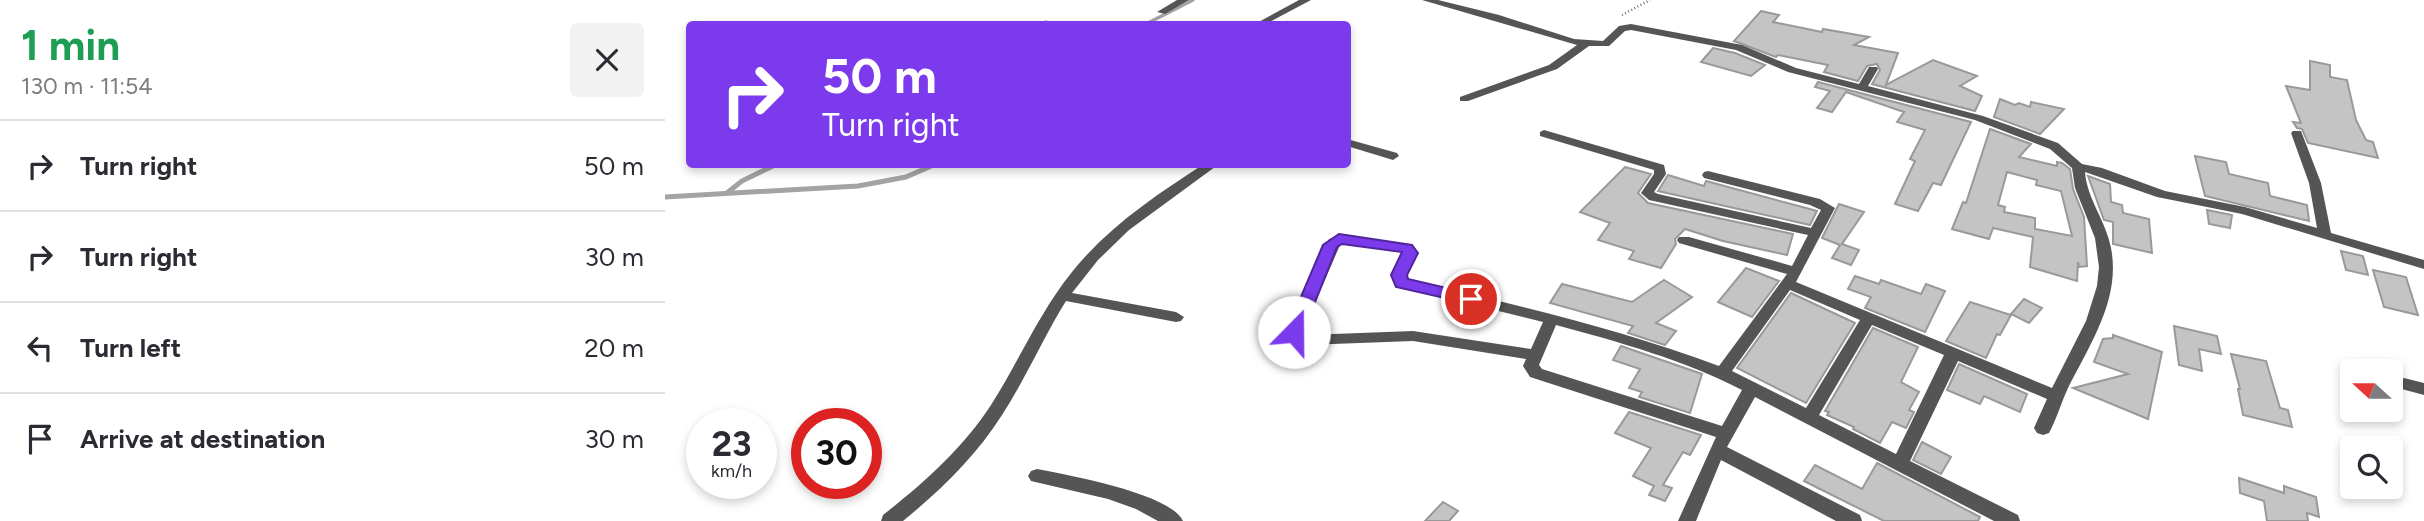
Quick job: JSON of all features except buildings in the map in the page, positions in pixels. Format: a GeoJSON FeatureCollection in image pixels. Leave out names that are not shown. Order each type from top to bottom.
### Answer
{"type":"FeatureCollection","features":[{"type":"Feature","properties":{"kind":"street"},"geometry":{"type":"LineString","coordinates":[[1162,12],[1184,0]]}},
{"type":"Feature","properties":{"kind":"street"},"geometry":{"type":"LineString","coordinates":[[1266,21],[1306,0]]}},
{"type":"Feature","properties":{"kind":"street"},"geometry":{"type":"LineString","coordinates":[[1427,0],[1496,17],[1573,43],[1605,44],[1622,28],[1635,27],[1738,47],[1792,70],[1966,114],[2035,137],[2054,146],[2078,167],[2098,171],[2162,194],[2245,211],[2424,265]]}},
{"type":"Feature","properties":{"kind":"street"},"geometry":{"type":"LineString","coordinates":[[1464,99],[1553,67],[1585,44]]}},
{"type":"Feature","properties":{"kind":"street"},"geometry":{"type":"LineString","coordinates":[[1862,88],[1873,69]]}},
{"type":"Feature","properties":{"kind":"street"},"geometry":{"type":"LineString","coordinates":[[2297,133],[2310,162],[2322,208],[2325,235]]}},
{"type":"Feature","properties":{"kind":"street"},"geometry":{"type":"LineString","coordinates":[[1544,134],[1660,168],[1660,174],[1647,193],[1654,197],[1815,233]]}},
{"type":"Feature","properties":{"kind":"street"},"geometry":{"type":"LineString","coordinates":[[1351,143],[1393,156]]}},
{"type":"Feature","properties":{"kind":"street"},"geometry":{"type":"LineString","coordinates":[[2043,428],[2056,396],[2091,329],[2107,279],[2104,246],[2087,206],[2078,167]]}},
{"type":"Feature","properties":{"kind":"street"},"geometry":{"type":"LineString","coordinates":[[890,521],[947,471],[978,437],[1063,296],[1083,269],[1121,227],[1207,168]]}},
{"type":"Feature","properties":{"kind":"street"},"geometry":{"type":"LineString","coordinates":[[1708,175],[1828,208],[1792,278],[1722,373]]}},
{"type":"Feature","properties":{"kind":"street"},"geometry":{"type":"LineString","coordinates":[[1534,355],[1413,336],[1306,340],[1295,336],[1294,332],[1331,245],[1345,239],[1410,250],[1399,275],[1402,283],[1552,318],[1665,352],[1722,373],[1999,518]]}},
{"type":"Feature","properties":{"kind":"street"},"geometry":{"type":"LineString","coordinates":[[1684,240],[1792,278],[1869,318],[2056,396]]}},
{"type":"Feature","properties":{"kind":"street"},"geometry":{"type":"LineString","coordinates":[[1063,296],[1176,317]]}},
{"type":"Feature","properties":{"kind":"street"},"geometry":{"type":"LineString","coordinates":[[1552,318],[1534,355],[1532,370],[1541,376],[1722,442],[1853,521]]}},
{"type":"Feature","properties":{"kind":"street"},"geometry":{"type":"LineString","coordinates":[[1808,419],[1869,318]]}},
{"type":"Feature","properties":{"kind":"street"},"geometry":{"type":"LineString","coordinates":[[1899,465],[1953,354]]}},
{"type":"Feature","properties":{"kind":"street"},"geometry":{"type":"LineString","coordinates":[[2404,384],[2424,389]]}},
{"type":"Feature","properties":{"kind":"street"},"geometry":{"type":"LineString","coordinates":[[1687,521],[1722,442],[1751,389]]}},
{"type":"Feature","properties":{"kind":"street"},"geometry":{"type":"LineString","coordinates":[[1037,476],[1109,491],[1137,500],[1174,521]]}},
{"type":"Feature","properties":{"kind":"path"},"geometry":{"type":"LineString","coordinates":[[1622,28],[1613,22],[1633,7],[1650,0]]}},
{"type":"Feature","properties":{"kind":"waterway"},"geometry":{"type":"LineString","coordinates":[[1152,21],[1193,0]]}},
{"type":"Feature","properties":{"kind":"waterway"},"geometry":{"type":"LineString","coordinates":[[728,192],[742,181],[769,168]]}},
{"type":"Feature","properties":{"kind":"waterway"},"geometry":{"type":"LineString","coordinates":[[665,197],[858,186],[906,177],[927,168]]}},
{"type":"Feature","properties":{"kind":"route"},"geometry":{"type":"LineString","coordinates":[[1294,332],[1331,245],[1339,239],[1407,248],[1410,253],[1399,275],[1402,283],[1471,299]]}}]}
